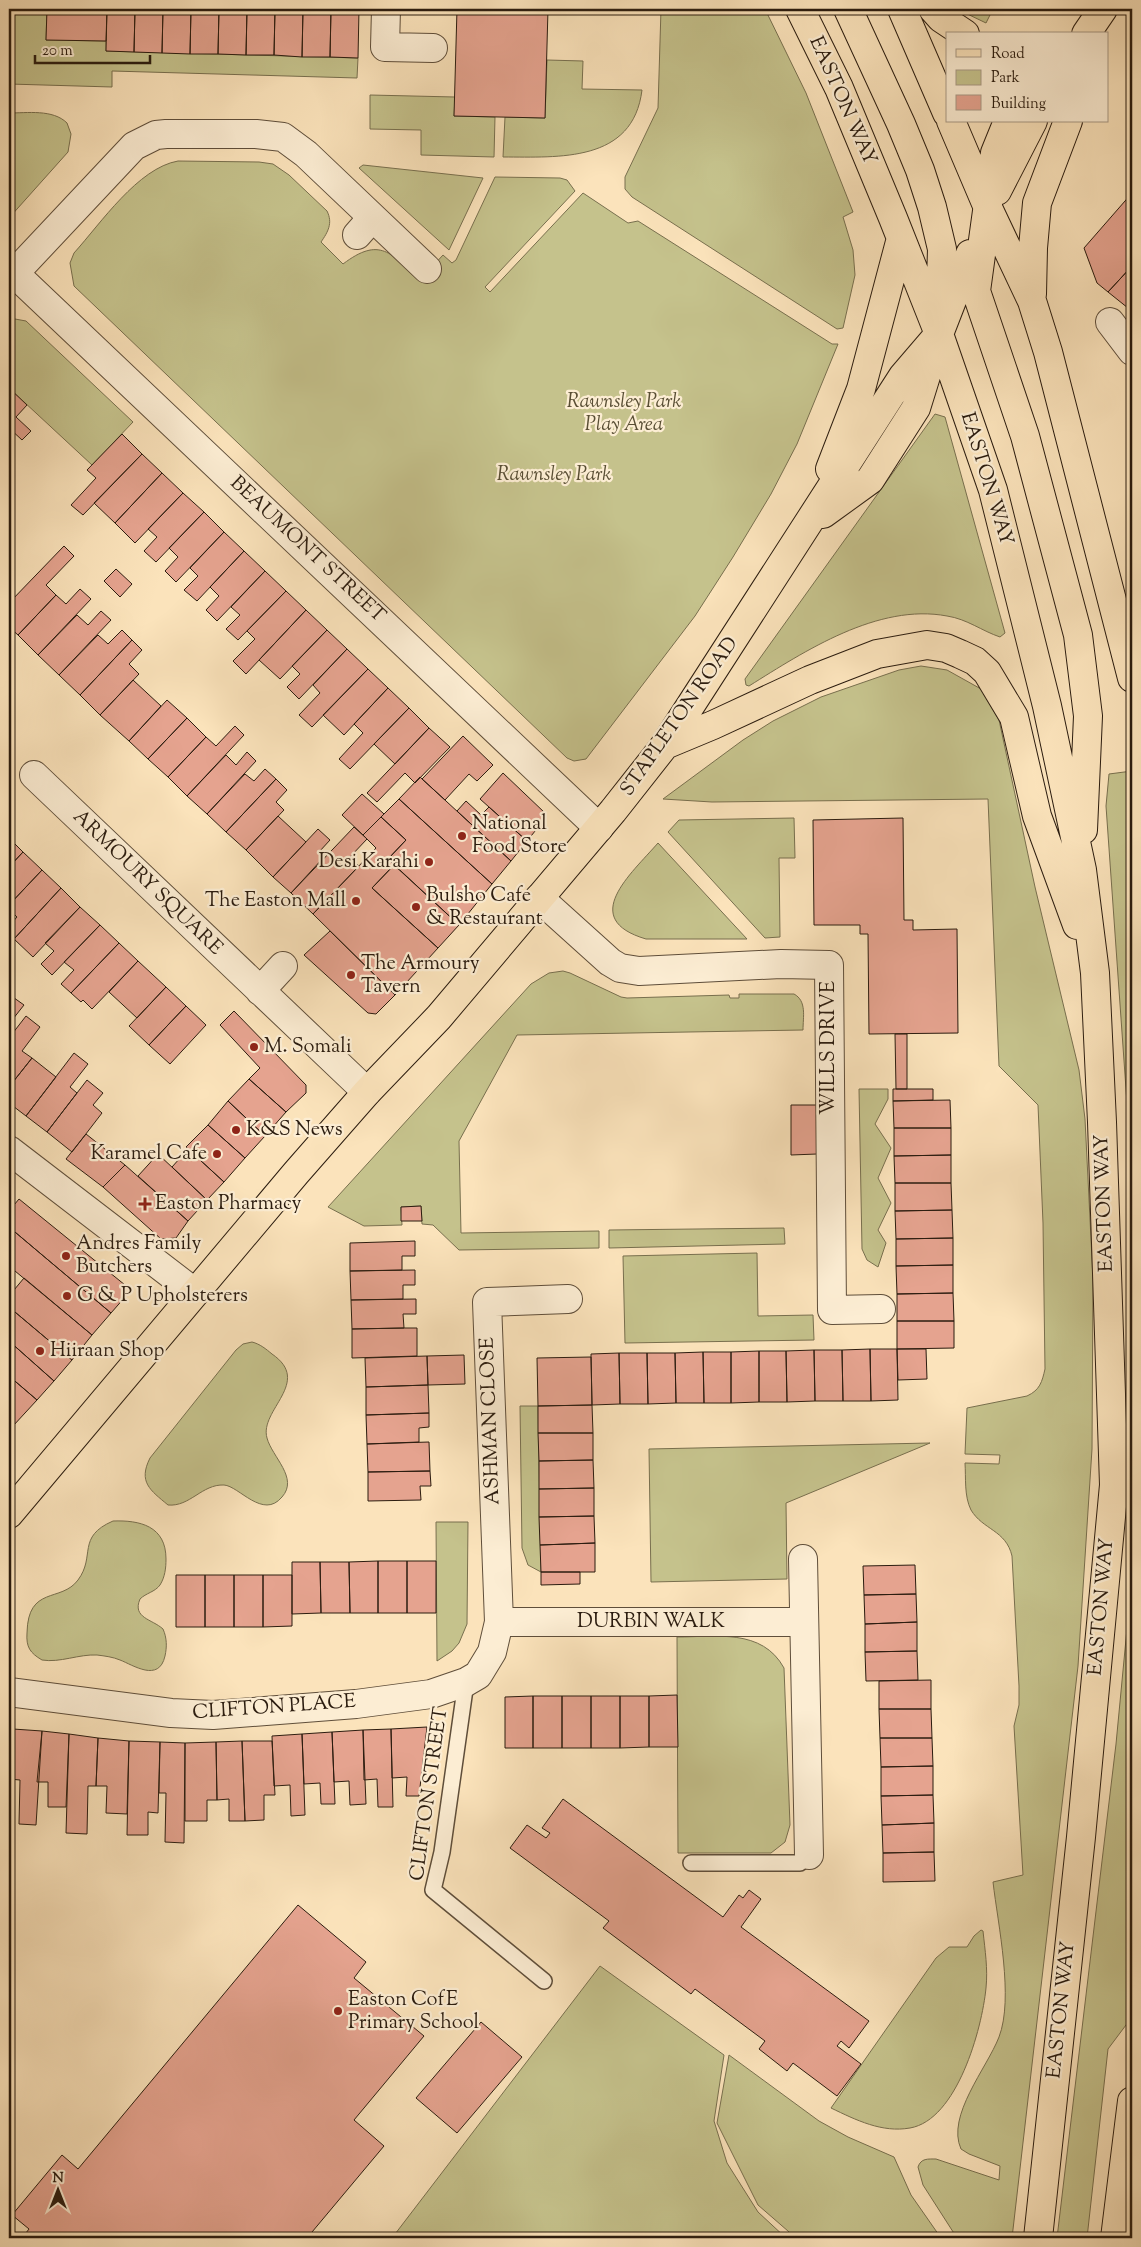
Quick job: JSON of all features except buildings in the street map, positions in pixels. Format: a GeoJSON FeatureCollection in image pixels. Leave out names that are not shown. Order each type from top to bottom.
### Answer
{"type":"FeatureCollection","features":[{"type":"Feature","properties":{"kind":"main road","name":"EASTON WAY"},"geometry":{"type":"LineString","coordinates":[[800,9],[839,88],[940,334],[993,490],[1047,706],[1082,870],[1095,973],[1103,1142],[1114,1484],[1081,1837],[1038,2238]]}},
{"type":"Feature","properties":{"kind":"main road"},"geometry":{"type":"LineString","coordinates":[[848,9],[901,124],[920,170],[932,207],[942,249],[940,334]]}},
{"type":"Feature","properties":{"kind":"main road"},"geometry":{"type":"LineString","coordinates":[[902,9],[946,110]]}},
{"type":"Feature","properties":{"kind":"main road"},"geometry":{"type":"LineString","coordinates":[[933,9],[962,32]]}},
{"type":"Feature","properties":{"kind":"main road"},"geometry":{"type":"LineString","coordinates":[[951,122],[988,208],[1032,301],[1048,352],[1132,678]]}},
{"type":"Feature","properties":{"kind":"main road","name":"STAPLETON ROAD"},"geometry":{"type":"LineString","coordinates":[[988,208],[995,154],[1008,122]]}},
{"type":"Feature","properties":{"kind":"main road","name":"STAPLETON ROAD"},"geometry":{"type":"LineString","coordinates":[[9,1514],[74,1439],[194,1292],[367,1092],[438,1017],[599,828],[665,745],[809,524],[870,480],[916,408],[940,334],[988,208],[1032,122]]}},
{"type":"Feature","properties":{"kind":"main road"},"geometry":{"type":"LineString","coordinates":[[1032,301],[1033,248],[1037,203],[1068,122]]}},
{"type":"Feature","properties":{"kind":"main road"},"geometry":{"type":"LineString","coordinates":[[988,208],[976,291],[1026,436],[1057,548],[1078,634],[1088,716],[1082,870]]}},
{"type":"Feature","properties":{"kind":"main road"},"geometry":{"type":"LineString","coordinates":[[809,524],[861,389],[901,238]]}},
{"type":"Feature","properties":{"kind":"main road","name":"EASTON WAY"},"geometry":{"type":"LineString","coordinates":[[665,745],[713,726],[810,680],[877,654],[917,646],[938,646],[975,662],[991,677],[1014,716],[1038,816],[1095,973]]}},
{"type":"Feature","properties":{"kind":"main road"},"geometry":{"type":"LineString","coordinates":[[1115,2238],[1132,2101]]}},
{"type":"Feature","properties":{"kind":"street"},"geometry":{"type":"LineString","coordinates":[[386,9],[385,47],[433,48]]}},
{"type":"Feature","properties":{"kind":"street"},"geometry":{"type":"LineString","coordinates":[[12,276],[124,155],[144,139],[166,134],[256,134],[283,138],[306,154],[365,227],[426,269]]}},
{"type":"Feature","properties":{"kind":"street","name":"BEAUMONT STREET"},"geometry":{"type":"LineString","coordinates":[[12,276],[599,828]]}},
{"type":"Feature","properties":{"kind":"street"},"geometry":{"type":"LineString","coordinates":[[1110,322],[1132,351]]}},
{"type":"Feature","properties":{"kind":"street","name":"ARMOURY SQUARE"},"geometry":{"type":"LineString","coordinates":[[34,775],[367,1092]]}},
{"type":"Feature","properties":{"kind":"street","name":"WILLS DRIVE"},"geometry":{"type":"LineString","coordinates":[[538,898],[602,956],[620,968],[639,971],[760,965],[829,965],[832,1310],[881,1309]]}},
{"type":"Feature","properties":{"kind":"street"},"geometry":{"type":"LineString","coordinates":[[260,991],[283,966]]}},
{"type":"Feature","properties":{"kind":"street"},"geometry":{"type":"LineString","coordinates":[[9,1150],[194,1292]]}},
{"type":"Feature","properties":{"kind":"street","name":"ASHMAN CLOSE"},"geometry":{"type":"LineString","coordinates":[[499,1622],[487,1302],[568,1299]]}},
{"type":"Feature","properties":{"kind":"street"},"geometry":{"type":"LineString","coordinates":[[803,1559],[809,1855]]}},
{"type":"Feature","properties":{"kind":"street","name":"DURBIN WALK"},"geometry":{"type":"LineString","coordinates":[[499,1622],[804,1622]]}},
{"type":"Feature","properties":{"kind":"street","name":"CLIFTON PLACE"},"geometry":{"type":"LineString","coordinates":[[9,1692],[171,1713],[213,1715],[356,1704],[422,1695],[466,1682],[478,1675],[495,1645],[499,1622]]}},
{"type":"Feature","properties":{"kind":"lane","name":"CLIFTON STREET"},"geometry":{"type":"LineString","coordinates":[[466,1682],[442,1852],[433,1890],[544,1981]]}},
{"type":"Feature","properties":{"kind":"lane"},"geometry":{"type":"LineString","coordinates":[[691,1863],[800,1863],[809,1855]]}},
{"type":"Feature","properties":{"kind":"green space"},"geometry":{"type":"Polygon","coordinates":[[[9,9],[47,9],[46,40],[106,41],[106,51],[358,58],[357,78],[112,71],[112,87],[9,84],[9,9]]]}},
{"type":"Feature","properties":{"kind":"green space"},"geometry":{"type":"Polygon","coordinates":[[[661,9],[765,9],[806,93],[853,212],[843,217],[853,250],[855,275],[843,328],[837,329],[632,197],[625,189],[625,177],[658,108],[661,9]]]}},
{"type":"Feature","properties":{"kind":"green space"},"geometry":{"type":"Polygon","coordinates":[[[957,9],[1014,9],[992,11],[986,23],[957,9]]]}},
{"type":"Feature","properties":{"kind":"green space"},"geometry":{"type":"Polygon","coordinates":[[[547,60],[583,61],[582,89],[642,90],[636,114],[624,131],[609,143],[590,151],[547,157],[503,157],[505,117],[545,118],[547,60]]]}},
{"type":"Feature","properties":{"kind":"green space"},"geometry":{"type":"Polygon","coordinates":[[[370,95],[455,97],[454,116],[495,117],[494,157],[421,155],[421,130],[370,129],[370,95]]]}},
{"type":"Feature","properties":{"kind":"green space"},"geometry":{"type":"Polygon","coordinates":[[[9,113],[40,113],[55,116],[67,123],[71,134],[68,152],[9,218],[9,113]]]}},
{"type":"Feature","properties":{"kind":"green space","name":"Rawnsley Park"},"geometry":{"type":"Polygon","coordinates":[[[178,161],[259,162],[273,164],[289,175],[327,211],[330,220],[329,227],[321,242],[343,264],[367,251],[384,251],[401,262],[420,280],[443,255],[452,263],[456,260],[495,177],[560,178],[567,180],[575,191],[485,287],[490,292],[583,193],[628,223],[638,221],[832,344],[838,344],[797,444],[771,494],[733,557],[695,616],[586,759],[574,761],[567,758],[74,286],[70,263],[74,253],[121,198],[135,185],[163,166],[178,161]]]}},
{"type":"Feature","properties":{"kind":"green space"},"geometry":{"type":"Polygon","coordinates":[[[363,165],[483,178],[449,250],[359,168],[363,165]]]}},
{"type":"Feature","properties":{"kind":"green space"},"geometry":{"type":"Polygon","coordinates":[[[15,319],[26,321],[133,422],[92,465],[9,388],[9,325],[15,319]]]}},
{"type":"Feature","properties":{"kind":"green space"},"geometry":{"type":"Polygon","coordinates":[[[935,414],[945,417],[1005,633],[1000,637],[947,616],[921,614],[895,617],[869,623],[843,633],[794,658],[749,686],[746,685],[745,679],[935,414]]]}},
{"type":"Feature","properties":{"kind":"green space"},"geometry":{"type":"Polygon","coordinates":[[[921,666],[947,670],[981,689],[999,720],[1035,887],[1079,1070],[1085,1119],[1093,1279],[1092,1449],[1078,1666],[1012,2238],[957,2238],[923,2185],[918,2167],[923,2161],[936,2159],[999,2180],[1000,2166],[961,2149],[958,2136],[959,2122],[970,2092],[999,2037],[1003,2021],[1005,2002],[1004,1961],[993,1882],[1023,1875],[1014,1726],[1019,1705],[1019,1686],[1012,1556],[1009,1547],[1000,1535],[976,1517],[971,1510],[967,1499],[965,1481],[965,1463],[999,1464],[1000,1455],[965,1454],[967,1408],[1027,1396],[1040,1385],[1045,1369],[1043,1223],[1038,1105],[999,1066],[988,799],[712,802],[663,799],[743,740],[773,721],[821,697],[899,670],[921,666]]]}},
{"type":"Feature","properties":{"kind":"green space"},"geometry":{"type":"Polygon","coordinates":[[[1132,771],[1132,1174],[1106,806],[1109,774],[1132,771]]]}},
{"type":"Feature","properties":{"kind":"green space"},"geometry":{"type":"Polygon","coordinates":[[[794,818],[795,858],[779,858],[780,937],[765,938],[668,832],[679,820],[794,818]]]}},
{"type":"Feature","properties":{"kind":"green space"},"geometry":{"type":"Polygon","coordinates":[[[658,843],[747,939],[646,939],[626,930],[615,920],[613,908],[616,895],[635,868],[658,843]]]}},
{"type":"Feature","properties":{"kind":"green space"},"geometry":{"type":"Polygon","coordinates":[[[563,971],[627,998],[729,995],[730,998],[739,998],[739,994],[794,994],[803,1005],[803,1030],[517,1035],[459,1141],[461,1233],[599,1231],[599,1248],[459,1250],[433,1225],[422,1224],[421,1206],[401,1207],[402,1225],[364,1226],[328,1207],[531,984],[549,973],[563,971]]]}},
{"type":"Feature","properties":{"kind":"green space"},"geometry":{"type":"Polygon","coordinates":[[[859,1089],[888,1089],[888,1099],[875,1124],[891,1148],[878,1178],[891,1203],[878,1230],[886,1243],[878,1267],[867,1260],[862,1249],[859,1089]]]}},
{"type":"Feature","properties":{"kind":"green space"},"geometry":{"type":"Polygon","coordinates":[[[784,1228],[785,1244],[609,1248],[609,1230],[784,1228]]]}},
{"type":"Feature","properties":{"kind":"green space"},"geometry":{"type":"Polygon","coordinates":[[[757,1253],[758,1316],[813,1315],[814,1340],[625,1343],[623,1256],[757,1253]]]}},
{"type":"Feature","properties":{"kind":"green space"},"geometry":{"type":"Polygon","coordinates":[[[252,1342],[260,1345],[272,1354],[283,1365],[287,1375],[286,1386],[270,1417],[267,1428],[267,1438],[286,1475],[288,1482],[286,1490],[275,1503],[267,1505],[259,1504],[230,1487],[224,1485],[216,1486],[183,1503],[168,1505],[148,1485],[145,1473],[150,1458],[236,1350],[243,1344],[252,1342]]]}},
{"type":"Feature","properties":{"kind":"green space"},"geometry":{"type":"Polygon","coordinates":[[[520,1406],[538,1406],[541,1572],[528,1565],[522,1548],[520,1406]]]}},
{"type":"Feature","properties":{"kind":"green space"},"geometry":{"type":"Polygon","coordinates":[[[930,1443],[786,1503],[787,1579],[651,1582],[649,1449],[930,1443]]]}},
{"type":"Feature","properties":{"kind":"green space"},"geometry":{"type":"Polygon","coordinates":[[[113,1521],[142,1524],[150,1527],[162,1539],[165,1548],[166,1566],[162,1582],[156,1589],[140,1599],[138,1605],[144,1617],[163,1629],[166,1646],[162,1664],[157,1669],[145,1670],[115,1658],[97,1655],[49,1661],[42,1660],[34,1655],[27,1642],[29,1618],[33,1608],[39,1601],[71,1587],[78,1580],[86,1563],[90,1540],[102,1527],[113,1521]]]}},
{"type":"Feature","properties":{"kind":"green space"},"geometry":{"type":"Polygon","coordinates":[[[436,1522],[468,1522],[467,1624],[459,1643],[452,1651],[437,1661],[436,1522]]]}},
{"type":"Feature","properties":{"kind":"green space"},"geometry":{"type":"Polygon","coordinates":[[[1132,1553],[1132,2017],[1108,2049],[1087,2238],[1057,2238],[1116,1744],[1130,1597],[1132,1553]]]}},
{"type":"Feature","properties":{"kind":"green space"},"geometry":{"type":"Polygon","coordinates":[[[722,1636],[751,1641],[763,1646],[775,1655],[784,1668],[790,1825],[785,1842],[771,1853],[678,1853],[677,1637],[722,1636]]]}},
{"type":"Feature","properties":{"kind":"green space"},"geometry":{"type":"Polygon","coordinates":[[[981,1930],[983,1931],[985,1945],[987,1981],[984,2005],[973,2048],[964,2070],[954,2091],[941,2109],[927,2121],[910,2128],[889,2129],[869,2124],[831,2108],[936,1958],[949,1947],[967,1947],[974,1936],[981,1930]]]}},
{"type":"Feature","properties":{"kind":"green space"},"geometry":{"type":"Polygon","coordinates":[[[600,1966],[724,2055],[714,2121],[727,2163],[758,2212],[786,2238],[392,2238],[600,1966]]]}},
{"type":"Feature","properties":{"kind":"green space"},"geometry":{"type":"Polygon","coordinates":[[[729,2055],[819,2121],[848,2137],[894,2157],[911,2195],[941,2238],[796,2238],[758,2205],[717,2123],[729,2055]]]}},
{"type":"Feature","properties":{"kind":"place","name":"National Food Store"},"geometry":{"type":"Point","coordinates":[462,836]}},
{"type":"Feature","properties":{"kind":"place","name":"Desi Karahi"},"geometry":{"type":"Point","coordinates":[429,862]}},
{"type":"Feature","properties":{"kind":"place","name":"The Easton Mall"},"geometry":{"type":"Point","coordinates":[356,901]}},
{"type":"Feature","properties":{"kind":"place","name":"Bulsho Cafe & Restaurant"},"geometry":{"type":"Point","coordinates":[416,907]}},
{"type":"Feature","properties":{"kind":"place","name":"The Armoury Tavern"},"geometry":{"type":"Point","coordinates":[351,975]}},
{"type":"Feature","properties":{"kind":"place","name":"M. Somali"},"geometry":{"type":"Point","coordinates":[254,1047]}},
{"type":"Feature","properties":{"kind":"place","name":"K&S News"},"geometry":{"type":"Point","coordinates":[236,1130]}},
{"type":"Feature","properties":{"kind":"place","name":"Karamel Cafe"},"geometry":{"type":"Point","coordinates":[217,1154]}},
{"type":"Feature","properties":{"kind":"place","name":"Easton Pharmacy"},"geometry":{"type":"Point","coordinates":[145,1204]}},
{"type":"Feature","properties":{"kind":"place","name":"Andres Family Butchers"},"geometry":{"type":"Point","coordinates":[66,1256]}},
{"type":"Feature","properties":{"kind":"place","name":"G & P Upholsterers"},"geometry":{"type":"Point","coordinates":[67,1296]}},
{"type":"Feature","properties":{"kind":"place","name":"Hiiraan Shop"},"geometry":{"type":"Point","coordinates":[40,1351]}},
{"type":"Feature","properties":{"kind":"place","name":"Easton CofE Primary School"},"geometry":{"type":"Point","coordinates":[338,2011]}},
{"type":"Feature","properties":{"kind":"park label","name":"Rawnsley Park Play Area"},"geometry":{"type":"Point","coordinates":[624,414]}}]}
